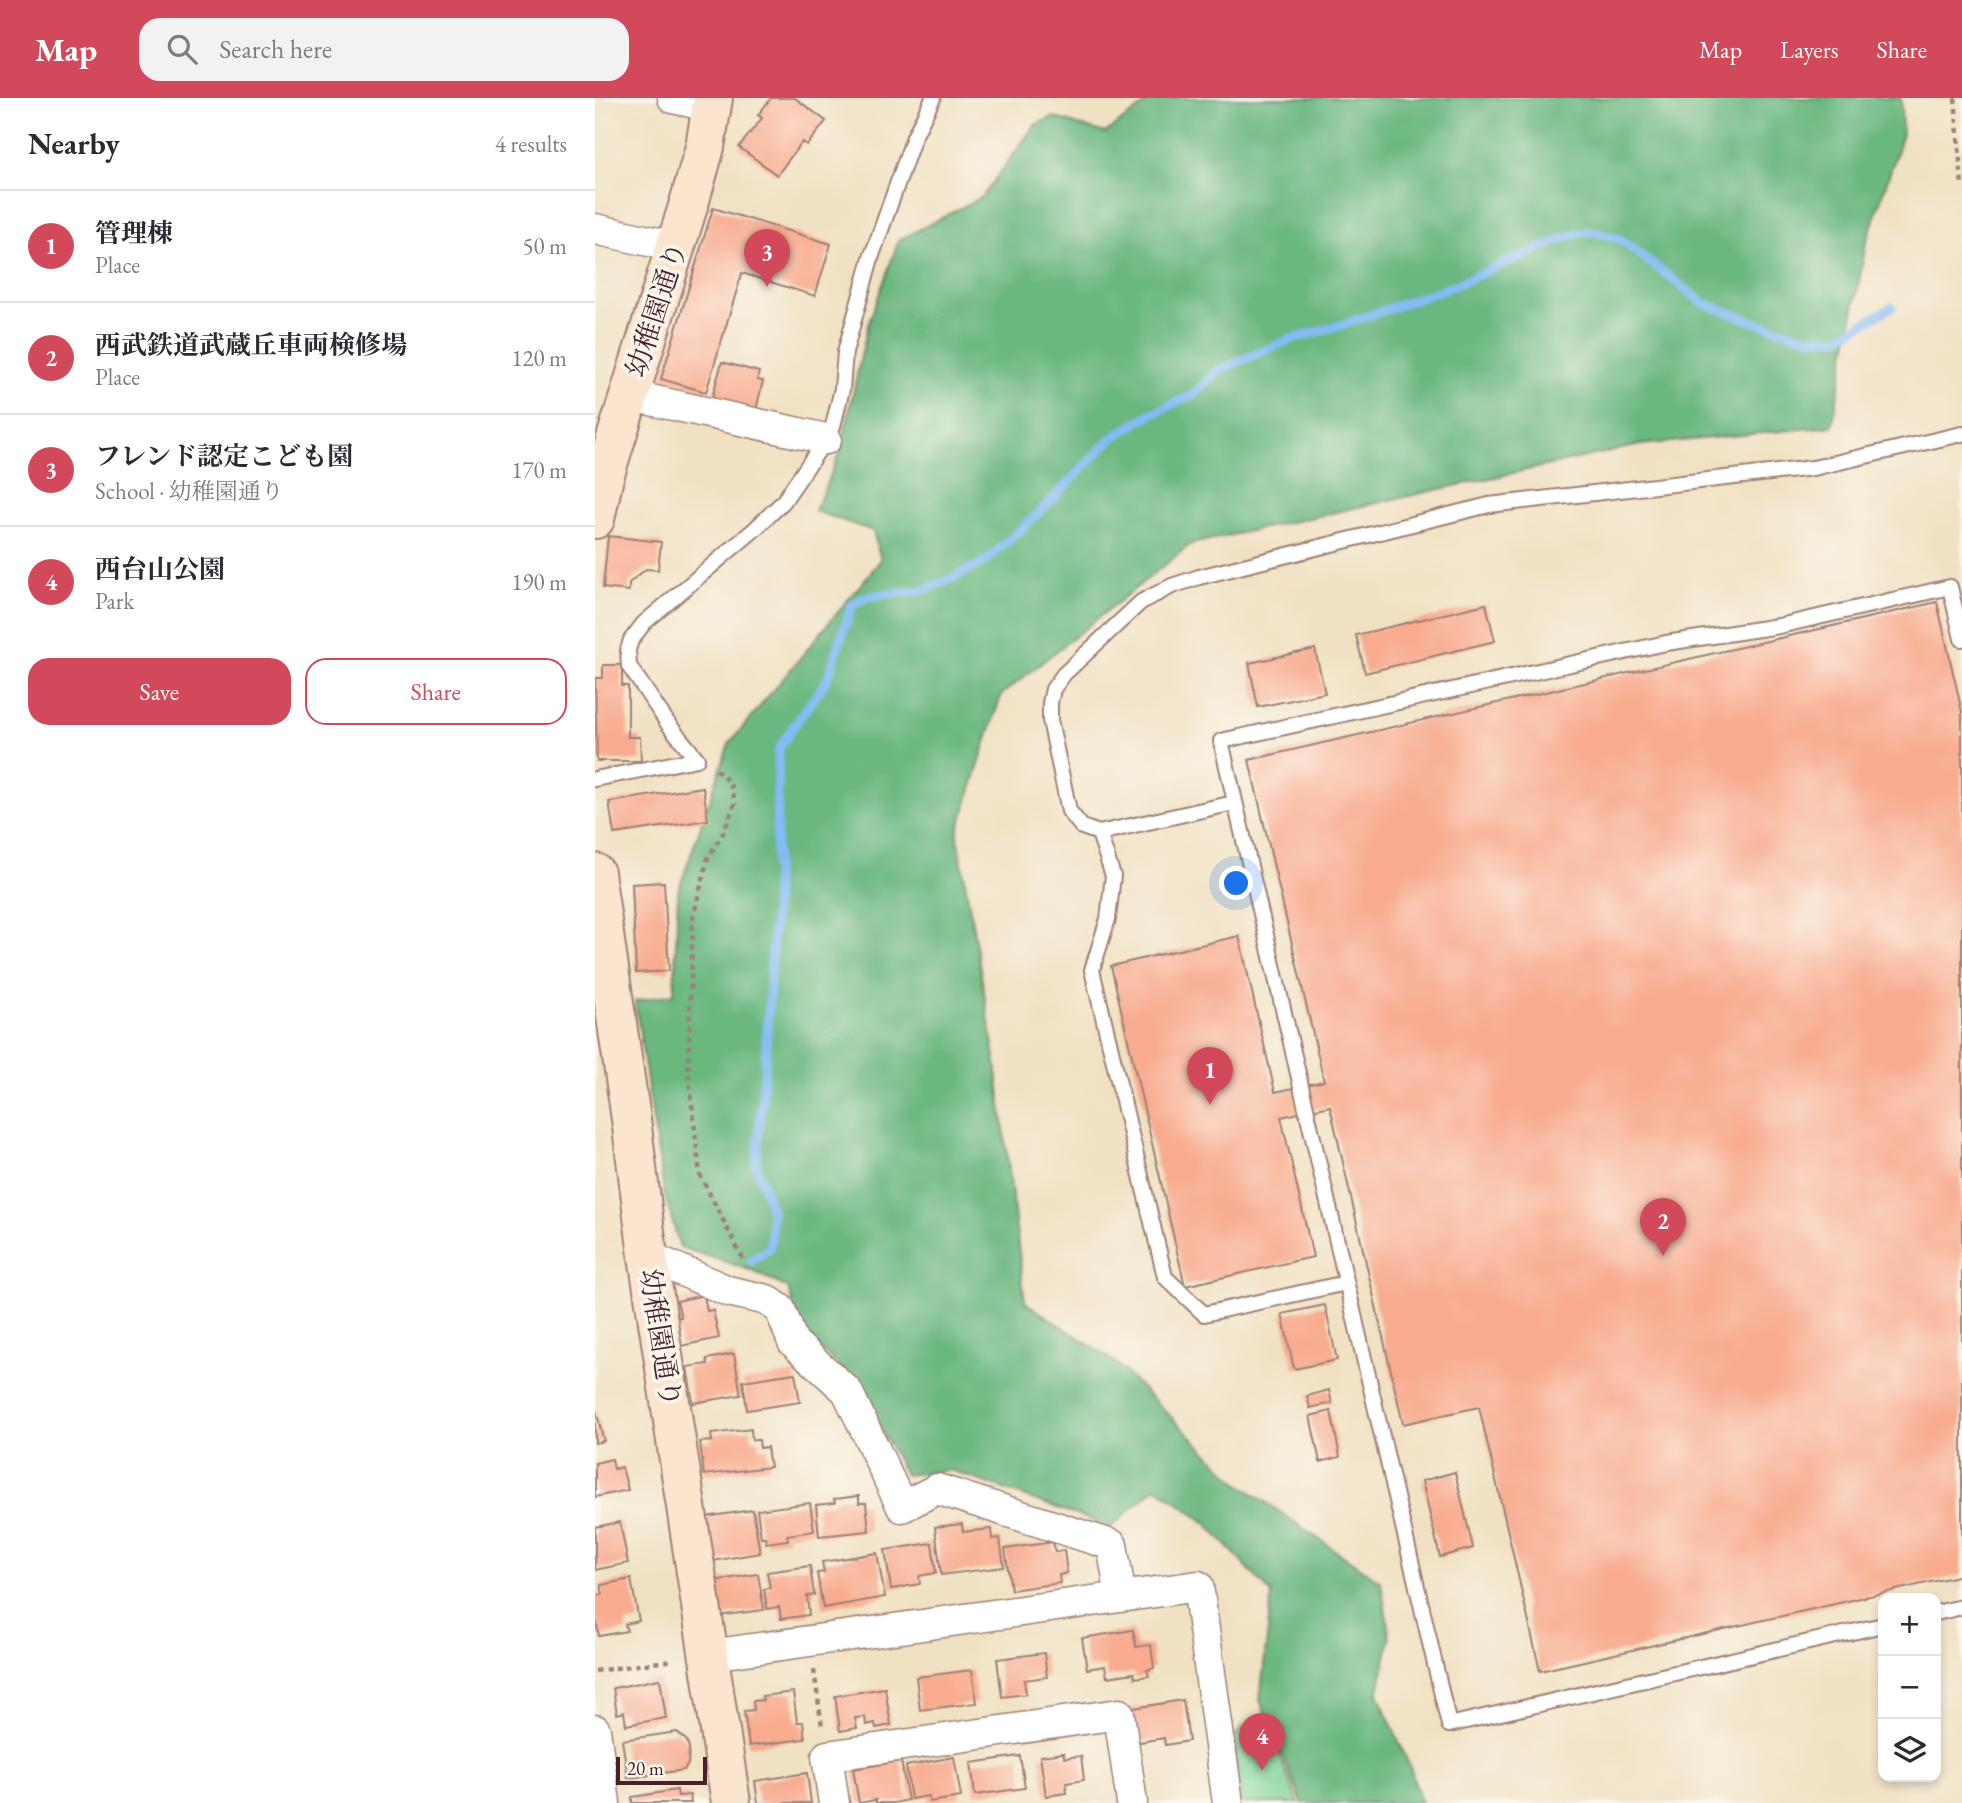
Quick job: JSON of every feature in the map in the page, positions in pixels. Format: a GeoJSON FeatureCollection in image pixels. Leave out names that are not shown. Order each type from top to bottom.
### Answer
{"type":"FeatureCollection","features":[{"type":"Feature","properties":{"kind":"street"},"geometry":{"type":"LineString","coordinates":[[673,98],[713,102]]}},
{"type":"Feature","properties":{"kind":"street","name":"幼稚園通り"},"geometry":{"type":"LineString","coordinates":[[595,519],[604,477],[612,392],[676,247],[705,147],[713,102]]}},
{"type":"Feature","properties":{"kind":"street"},"geometry":{"type":"LineString","coordinates":[[595,229],[676,247]]}},
{"type":"Feature","properties":{"kind":"street"},"geometry":{"type":"LineString","coordinates":[[612,392],[826,439]]}},
{"type":"Feature","properties":{"kind":"street","name":"幼稚園通り"},"geometry":{"type":"LineString","coordinates":[[595,873],[648,1256],[731,1803]]}},
{"type":"Feature","properties":{"kind":"street"},"geometry":{"type":"LineString","coordinates":[[648,1256],[728,1291],[767,1300],[780,1309],[793,1342],[847,1391],[902,1507],[937,1489],[1112,1545],[1121,1597]]}},
{"type":"Feature","properties":{"kind":"street"},"geometry":{"type":"LineString","coordinates":[[710,1655],[1198,1586],[1229,1803]]}},
{"type":"Feature","properties":{"kind":"street"},"geometry":{"type":"LineString","coordinates":[[834,1803],[827,1756],[1119,1714],[1132,1803]]}},
{"type":"Feature","properties":{"kind":"street"},"geometry":{"type":"LineString","coordinates":[[595,1730],[605,1803]]}},
{"type":"Feature","properties":{"kind":"lane"},"geometry":{"type":"LineString","coordinates":[[595,779],[697,759],[669,725],[629,666],[628,650],[631,640],[644,623],[783,502],[826,439],[833,426],[842,389],[845,352],[871,258],[914,137],[933,98]]}},
{"type":"Feature","properties":{"kind":"lane"},"geometry":{"type":"LineString","coordinates":[[1234,803],[1099,833],[1082,827],[1069,811],[1050,720],[1053,689],[1064,674],[1141,602],[1199,577],[1489,505],[1813,468],[1962,434]]}},
{"type":"Feature","properties":{"kind":"lane"},"geometry":{"type":"LineString","coordinates":[[1878,1627],[1449,1725],[1221,741],[1666,643],[1779,626],[1950,587],[1962,639]]}},
{"type":"Feature","properties":{"kind":"lane"},"geometry":{"type":"LineString","coordinates":[[1099,833],[1113,876],[1108,919],[1092,970],[1165,1277],[1204,1314],[1346,1283]]}},
{"type":"Feature","properties":{"kind":"lane"},"geometry":{"type":"LineString","coordinates":[[1941,1613],[1962,1607]]}},
{"type":"Feature","properties":{"kind":"path"},"geometry":{"type":"LineString","coordinates":[[1955,98],[1962,186]]}},
{"type":"Feature","properties":{"kind":"path"},"geometry":{"type":"LineString","coordinates":[[697,759],[722,774],[733,788],[735,803],[723,833],[708,858],[693,917],[688,1069],[700,1175],[744,1261]]}},
{"type":"Feature","properties":{"kind":"path"},"geometry":{"type":"LineString","coordinates":[[810,1641],[827,1756]]}},
{"type":"Feature","properties":{"kind":"path"},"geometry":{"type":"LineString","coordinates":[[595,1671],[710,1655]]}},
{"type":"Feature","properties":{"kind":"green space"},"geometry":{"type":"Polygon","coordinates":[[[1154,98],[1901,98],[1902,137],[1866,243],[1832,426],[1640,445],[1191,544],[1001,695],[957,834],[996,1063],[1025,1302],[1115,1362],[1238,1483],[1381,1582],[1390,1639],[1378,1694],[1410,1767],[1421,1803],[1302,1803],[1260,1700],[1272,1594],[1205,1522],[1156,1487],[1111,1527],[950,1470],[905,1475],[856,1381],[802,1332],[788,1288],[753,1271],[680,1247],[664,1193],[635,1001],[674,994],[678,892],[729,744],[881,560],[873,531],[815,511],[840,452],[868,325],[899,240],[982,197],[1035,125],[1053,117],[1105,133],[1154,98]]]}},
{"type":"Feature","properties":{"kind":"green space"},"geometry":{"type":"Polygon","coordinates":[[[1243,1727],[1269,1727],[1298,1803],[1242,1803],[1233,1739],[1243,1727]]]}},
{"type":"Feature","properties":{"kind":"building"},"geometry":{"type":"Polygon","coordinates":[[[771,98],[795,98],[826,121],[807,145],[802,142],[777,175],[739,147],[762,118],[758,115],[771,98]]]}},
{"type":"Feature","properties":{"kind":"building"},"geometry":{"type":"Polygon","coordinates":[[[713,208],[831,244],[815,296],[742,273],[706,392],[661,379],[713,208]]]}},
{"type":"Feature","properties":{"kind":"building"},"geometry":{"type":"Polygon","coordinates":[[[722,362],[759,372],[757,380],[763,381],[756,410],[712,398],[722,362]]]}},
{"type":"Feature","properties":{"kind":"building"},"geometry":{"type":"Polygon","coordinates":[[[608,536],[661,542],[658,570],[646,569],[629,583],[629,591],[603,588],[608,536]]]}},
{"type":"Feature","properties":{"kind":"building"},"geometry":{"type":"Polygon","coordinates":[[[1937,602],[1962,712],[1962,1575],[1540,1671],[1479,1407],[1403,1424],[1330,1106],[1281,1117],[1313,1257],[1185,1286],[1111,966],[1239,936],[1275,1092],[1324,1081],[1249,760],[1937,602]]]}},
{"type":"Feature","properties":{"kind":"building"},"geometry":{"type":"Polygon","coordinates":[[[1486,604],[1495,641],[1365,673],[1356,635],[1486,604]]]}},
{"type":"Feature","properties":{"kind":"building"},"geometry":{"type":"Polygon","coordinates":[[[1315,649],[1325,693],[1258,707],[1249,663],[1315,649]]]}},
{"type":"Feature","properties":{"kind":"building"},"geometry":{"type":"Polygon","coordinates":[[[603,665],[622,665],[622,686],[628,686],[628,737],[640,737],[641,761],[597,761],[595,678],[603,678],[603,665]]]}},
{"type":"Feature","properties":{"kind":"building"},"geometry":{"type":"Polygon","coordinates":[[[703,787],[708,820],[614,834],[609,802],[703,787]]]}},
{"type":"Feature","properties":{"kind":"building"},"geometry":{"type":"Polygon","coordinates":[[[664,882],[669,971],[636,973],[632,884],[664,882]]]}},
{"type":"Feature","properties":{"kind":"building"},"geometry":{"type":"Polygon","coordinates":[[[704,1295],[707,1311],[713,1310],[719,1338],[681,1346],[675,1318],[681,1317],[677,1301],[704,1295]]]}},
{"type":"Feature","properties":{"kind":"building"},"geometry":{"type":"Polygon","coordinates":[[[1325,1305],[1337,1360],[1294,1369],[1282,1314],[1325,1305]]]}},
{"type":"Feature","properties":{"kind":"building"},"geometry":{"type":"Polygon","coordinates":[[[734,1354],[741,1395],[693,1403],[687,1367],[708,1364],[707,1359],[734,1354]]]}},
{"type":"Feature","properties":{"kind":"building"},"geometry":{"type":"Polygon","coordinates":[[[795,1373],[800,1402],[747,1410],[743,1381],[795,1373]]]}},
{"type":"Feature","properties":{"kind":"building"},"geometry":{"type":"Polygon","coordinates":[[[1329,1390],[1332,1403],[1310,1408],[1307,1396],[1329,1390]]]}},
{"type":"Feature","properties":{"kind":"building"},"geometry":{"type":"Polygon","coordinates":[[[595,1407],[604,1441],[595,1443],[595,1407]]]}},
{"type":"Feature","properties":{"kind":"building"},"geometry":{"type":"Polygon","coordinates":[[[1331,1411],[1340,1457],[1320,1462],[1310,1416],[1331,1411]]]}},
{"type":"Feature","properties":{"kind":"building"},"geometry":{"type":"Polygon","coordinates":[[[751,1429],[752,1440],[759,1440],[760,1448],[767,1447],[770,1467],[704,1475],[700,1442],[712,1441],[711,1434],[751,1429]]]}},
{"type":"Feature","properties":{"kind":"building"},"geometry":{"type":"Polygon","coordinates":[[[612,1459],[614,1469],[622,1467],[628,1490],[595,1497],[595,1463],[612,1459]]]}},
{"type":"Feature","properties":{"kind":"building"},"geometry":{"type":"Polygon","coordinates":[[[1455,1472],[1473,1548],[1440,1557],[1422,1481],[1455,1472]]]}},
{"type":"Feature","properties":{"kind":"building"},"geometry":{"type":"Polygon","coordinates":[[[859,1496],[859,1503],[866,1503],[869,1531],[819,1536],[816,1505],[835,1503],[834,1499],[859,1496]]]}},
{"type":"Feature","properties":{"kind":"building"},"geometry":{"type":"Polygon","coordinates":[[[810,1503],[814,1531],[787,1535],[788,1540],[766,1543],[765,1537],[761,1537],[757,1510],[810,1503]]]}},
{"type":"Feature","properties":{"kind":"building"},"geometry":{"type":"Polygon","coordinates":[[[753,1510],[760,1553],[712,1561],[705,1517],[753,1510]]]}},
{"type":"Feature","properties":{"kind":"building"},"geometry":{"type":"Polygon","coordinates":[[[620,1522],[628,1563],[595,1570],[595,1527],[620,1522]]]}},
{"type":"Feature","properties":{"kind":"building"},"geometry":{"type":"Polygon","coordinates":[[[962,1524],[963,1532],[991,1529],[992,1539],[1000,1538],[1004,1567],[941,1575],[935,1527],[962,1524]]]}},
{"type":"Feature","properties":{"kind":"building"},"geometry":{"type":"Polygon","coordinates":[[[1053,1542],[1055,1552],[1064,1550],[1067,1573],[1059,1575],[1060,1583],[1011,1590],[1005,1549],[1053,1542]]]}},
{"type":"Feature","properties":{"kind":"building"},"geometry":{"type":"Polygon","coordinates":[[[932,1543],[936,1573],[919,1576],[920,1584],[891,1589],[885,1550],[932,1543]]]}},
{"type":"Feature","properties":{"kind":"building"},"geometry":{"type":"Polygon","coordinates":[[[877,1553],[885,1597],[823,1608],[817,1573],[824,1572],[822,1562],[877,1553]]]}},
{"type":"Feature","properties":{"kind":"building"},"geometry":{"type":"Polygon","coordinates":[[[810,1566],[814,1595],[807,1596],[809,1615],[781,1619],[779,1607],[767,1609],[764,1589],[770,1588],[767,1572],[810,1566]]]}},
{"type":"Feature","properties":{"kind":"building"},"geometry":{"type":"Polygon","coordinates":[[[758,1574],[764,1610],[718,1616],[713,1581],[758,1574]]]}},
{"type":"Feature","properties":{"kind":"building"},"geometry":{"type":"Polygon","coordinates":[[[631,1579],[639,1621],[625,1624],[627,1631],[599,1636],[595,1596],[603,1594],[601,1585],[631,1579]]]}},
{"type":"Feature","properties":{"kind":"building"},"geometry":{"type":"Polygon","coordinates":[[[1133,1630],[1136,1647],[1151,1645],[1154,1668],[1147,1670],[1149,1676],[1135,1678],[1134,1673],[1107,1677],[1105,1666],[1087,1669],[1082,1638],[1133,1630]]]}},
{"type":"Feature","properties":{"kind":"building"},"geometry":{"type":"Polygon","coordinates":[[[1044,1653],[1047,1677],[1024,1680],[1026,1694],[1002,1697],[997,1659],[1044,1653]]]}},
{"type":"Feature","properties":{"kind":"building"},"geometry":{"type":"Polygon","coordinates":[[[972,1670],[977,1703],[920,1710],[916,1677],[972,1670]]]}},
{"type":"Feature","properties":{"kind":"building"},"geometry":{"type":"Polygon","coordinates":[[[660,1679],[666,1718],[626,1725],[624,1712],[617,1714],[613,1688],[660,1679]]]}},
{"type":"Feature","properties":{"kind":"building"},"geometry":{"type":"Polygon","coordinates":[[[885,1688],[891,1725],[876,1728],[875,1723],[866,1725],[865,1717],[855,1718],[857,1728],[840,1731],[835,1696],[885,1688]]]}},
{"type":"Feature","properties":{"kind":"building"},"geometry":{"type":"Polygon","coordinates":[[[793,1692],[797,1722],[803,1722],[805,1739],[749,1746],[744,1711],[754,1710],[753,1701],[763,1700],[762,1696],[793,1692]]]}},
{"type":"Feature","properties":{"kind":"building"},"geometry":{"type":"Polygon","coordinates":[[[1183,1700],[1189,1741],[1165,1745],[1164,1738],[1134,1743],[1128,1709],[1183,1700]]]}},
{"type":"Feature","properties":{"kind":"building"},"geometry":{"type":"Polygon","coordinates":[[[677,1732],[687,1741],[689,1748],[688,1764],[684,1770],[628,1778],[622,1740],[677,1732]]]}},
{"type":"Feature","properties":{"kind":"building"},"geometry":{"type":"Polygon","coordinates":[[[1064,1753],[1064,1758],[1081,1756],[1084,1780],[1066,1783],[1067,1793],[1046,1796],[1040,1756],[1064,1753]]]}},
{"type":"Feature","properties":{"kind":"building"},"geometry":{"type":"Polygon","coordinates":[[[1020,1756],[1025,1788],[975,1795],[971,1763],[1020,1756]]]}},
{"type":"Feature","properties":{"kind":"building"},"geometry":{"type":"Polygon","coordinates":[[[954,1757],[961,1797],[929,1802],[929,1796],[911,1799],[906,1766],[954,1757]]]}},
{"type":"Feature","properties":{"kind":"building"},"geometry":{"type":"Polygon","coordinates":[[[901,1761],[908,1800],[894,1803],[876,1803],[876,1800],[859,1803],[853,1769],[901,1761]]]}},
{"type":"Feature","properties":{"kind":"building"},"geometry":{"type":"Polygon","coordinates":[[[807,1773],[811,1803],[758,1803],[755,1781],[807,1773]]]}},
{"type":"Feature","properties":{"kind":"building"},"geometry":{"type":"Polygon","coordinates":[[[677,1790],[678,1796],[690,1795],[691,1803],[632,1803],[632,1797],[677,1790]]]}},
{"type":"Feature","properties":{"kind":"waterway"},"geometry":{"type":"LineString","coordinates":[[751,1261],[770,1248],[772,1212],[756,1165],[774,916],[779,749],[827,680],[852,605],[868,596],[922,591],[987,560],[1038,514],[1111,439],[1149,415],[1192,395],[1219,370],[1289,340],[1345,324],[1450,287],[1566,237],[1590,231],[1620,239],[1703,303],[1809,338],[1838,338],[1892,307]]}},
{"type":"Feature","properties":{"kind":"place","name":"フレンド認定こども園"},"geometry":{"type":"Point","coordinates":[767,287]}},
{"type":"Feature","properties":{"kind":"place","name":"管理棟"},"geometry":{"type":"Point","coordinates":[1210,1105]}},
{"type":"Feature","properties":{"kind":"place","name":"西武鉄道武蔵丘車両検修場"},"geometry":{"type":"Point","coordinates":[1663,1256]}},
{"type":"Feature","properties":{"kind":"place","name":"西台山公園"},"geometry":{"type":"Point","coordinates":[1262,1771]}}]}
